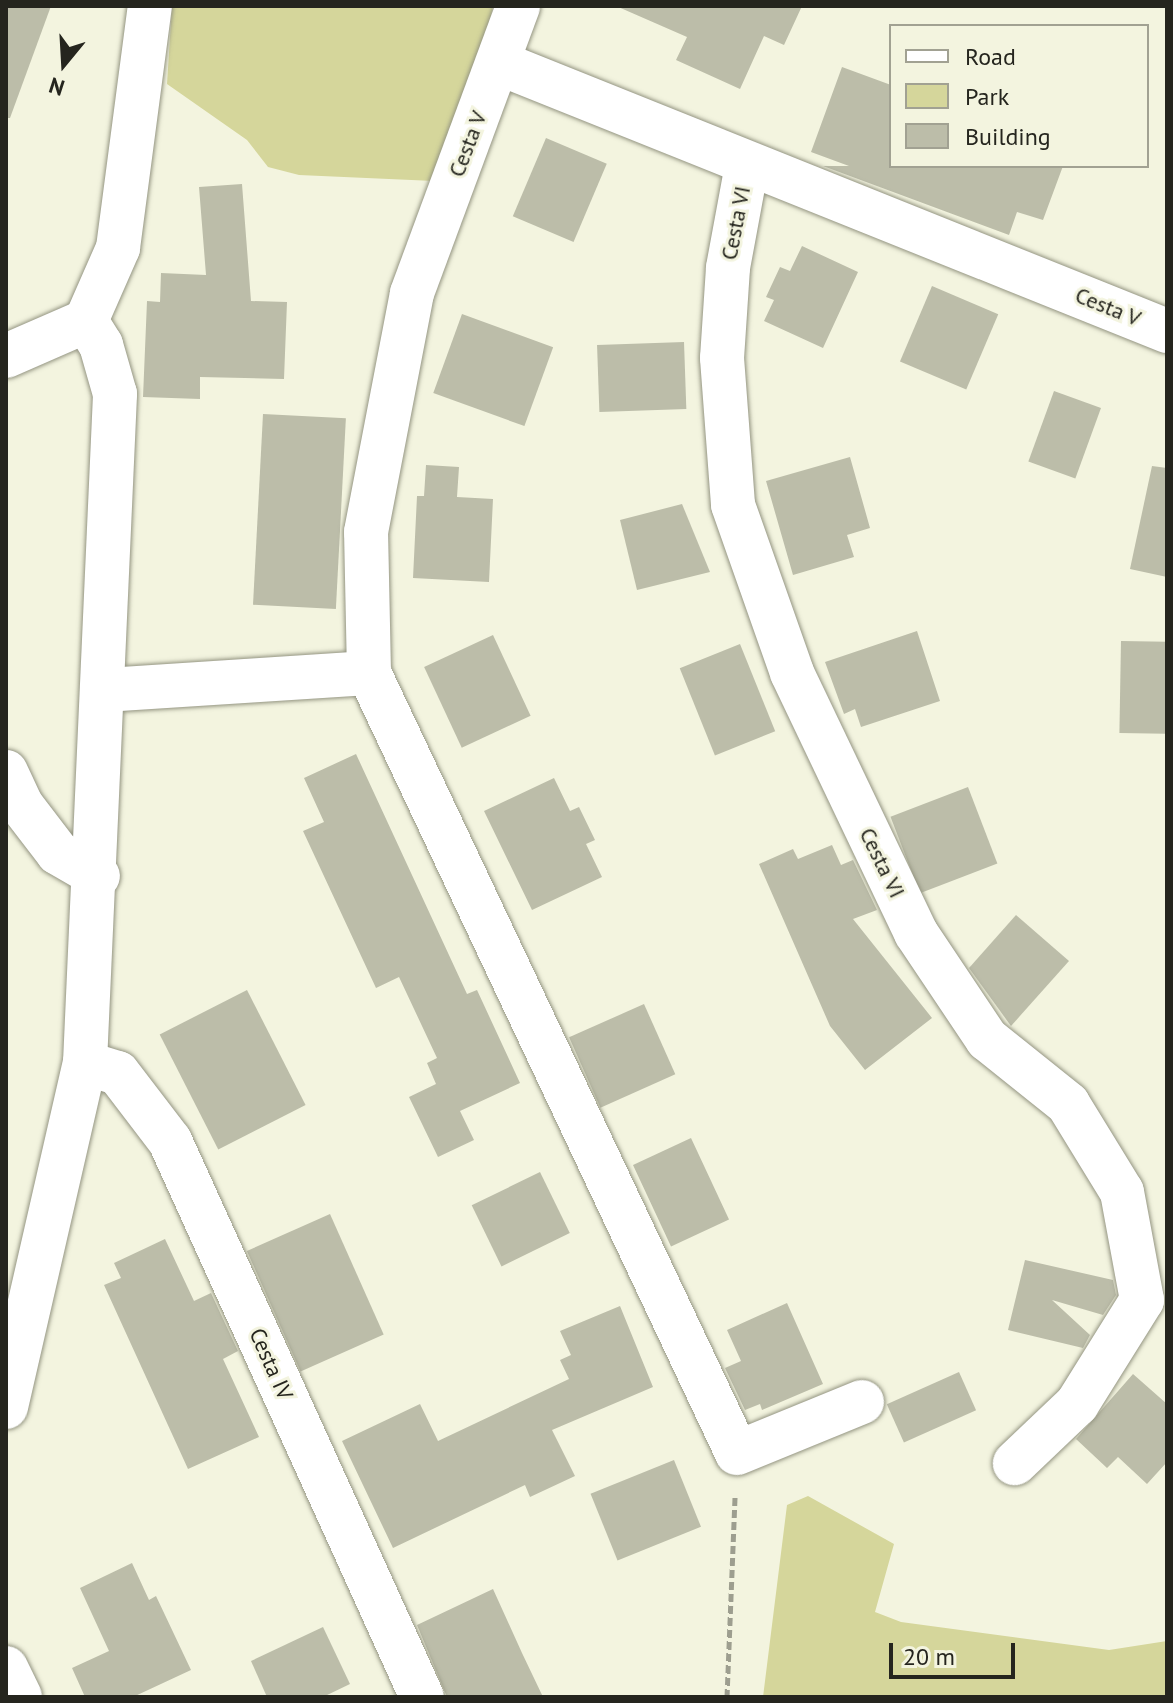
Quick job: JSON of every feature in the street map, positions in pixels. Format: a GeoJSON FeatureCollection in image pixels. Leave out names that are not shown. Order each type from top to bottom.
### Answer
{"type":"FeatureCollection","features":[{"type":"Feature","properties":{"kind":"street"},"geometry":{"type":"LineString","coordinates":[[6,356],[86,321],[118,248],[150,6]]}},
{"type":"Feature","properties":{"kind":"street"},"geometry":{"type":"LineString","coordinates":[[499,63],[518,6]]}},
{"type":"Feature","properties":{"kind":"street","name":"Cesta V"},"geometry":{"type":"LineString","coordinates":[[369,673],[366,532],[386,411],[412,293],[499,63],[1167,331]]}},
{"type":"Feature","properties":{"kind":"street","name":"Cesta VI"},"geometry":{"type":"LineString","coordinates":[[747,165],[728,268],[722,358],[733,505],[792,673],[916,933],[987,1039],[1068,1104],[1122,1192],[1142,1300],[1077,1404],[1015,1463]]}},
{"type":"Feature","properties":{"kind":"street"},"geometry":{"type":"LineString","coordinates":[[6,1407],[85,1063],[98,876],[115,394],[101,345],[86,321]]}},
{"type":"Feature","properties":{"kind":"street"},"geometry":{"type":"LineString","coordinates":[[106,690],[369,673],[737,1453],[862,1402]]}},
{"type":"Feature","properties":{"kind":"street"},"geometry":{"type":"LineString","coordinates":[[6,772],[22,806],[58,853],[98,876]]}},
{"type":"Feature","properties":{"kind":"street","name":"Cesta IV"},"geometry":{"type":"LineString","coordinates":[[85,1063],[118,1073],[170,1141],[422,1697]]}},
{"type":"Feature","properties":{"kind":"street"},"geometry":{"type":"LineString","coordinates":[[6,1668],[20,1697]]}},
{"type":"Feature","properties":{"kind":"path"},"geometry":{"type":"LineString","coordinates":[[727,1697],[737,1453]]}},
{"type":"Feature","properties":{"kind":"green space"},"geometry":{"type":"Polygon","coordinates":[[[172,6],[493,6],[480,67],[434,181],[299,175],[268,167],[247,140],[167,84],[172,6]]]}},
{"type":"Feature","properties":{"kind":"green space"},"geometry":{"type":"Polygon","coordinates":[[[808,1496],[894,1544],[875,1612],[901,1622],[1109,1650],[1167,1641],[1167,1697],[763,1697],[787,1505],[808,1496]]]}},
{"type":"Feature","properties":{"kind":"building"},"geometry":{"type":"Polygon","coordinates":[[[6,6],[51,6],[10,118],[6,118],[6,6]]]}},
{"type":"Feature","properties":{"kind":"building"},"geometry":{"type":"Polygon","coordinates":[[[616,6],[802,6],[784,45],[764,36],[740,89],[676,60],[687,37],[616,6]]]}},
{"type":"Feature","properties":{"kind":"building"},"geometry":{"type":"Polygon","coordinates":[[[842,67],[889,84],[889,168],[1062,168],[1043,220],[1017,212],[1009,235],[823,166],[849,166],[811,152],[842,67]]]}},
{"type":"Feature","properties":{"kind":"building"},"geometry":{"type":"Polygon","coordinates":[[[546,138],[607,164],[574,242],[513,216],[546,138]]]}},
{"type":"Feature","properties":{"kind":"building"},"geometry":{"type":"Polygon","coordinates":[[[242,184],[251,301],[287,302],[284,379],[200,377],[200,399],[143,397],[147,301],[160,302],[161,273],[206,275],[199,187],[242,184]]]}},
{"type":"Feature","properties":{"kind":"building"},"geometry":{"type":"Polygon","coordinates":[[[802,246],[858,272],[823,348],[764,321],[774,300],[766,297],[780,267],[790,271],[802,246]]]}},
{"type":"Feature","properties":{"kind":"building"},"geometry":{"type":"Polygon","coordinates":[[[932,286],[998,314],[966,390],[900,361],[932,286]]]}},
{"type":"Feature","properties":{"kind":"building"},"geometry":{"type":"Polygon","coordinates":[[[462,314],[553,347],[524,426],[433,393],[462,314]]]}},
{"type":"Feature","properties":{"kind":"building"},"geometry":{"type":"Polygon","coordinates":[[[684,342],[686,409],[599,412],[597,345],[684,342]]]}},
{"type":"Feature","properties":{"kind":"building"},"geometry":{"type":"Polygon","coordinates":[[[1054,391],[1101,408],[1075,479],[1028,461],[1054,391]]]}},
{"type":"Feature","properties":{"kind":"building"},"geometry":{"type":"Polygon","coordinates":[[[263,414],[346,418],[336,609],[253,605],[263,414]]]}},
{"type":"Feature","properties":{"kind":"building"},"geometry":{"type":"Polygon","coordinates":[[[850,457],[870,528],[847,535],[854,557],[793,575],[766,481],[850,457]]]}},
{"type":"Feature","properties":{"kind":"building"},"geometry":{"type":"Polygon","coordinates":[[[426,465],[459,467],[457,497],[493,499],[489,582],[413,578],[417,496],[424,496],[426,465]]]}},
{"type":"Feature","properties":{"kind":"building"},"geometry":{"type":"Polygon","coordinates":[[[1152,466],[1167,468],[1167,577],[1130,569],[1152,466]]]}},
{"type":"Feature","properties":{"kind":"building"},"geometry":{"type":"Polygon","coordinates":[[[682,504],[710,572],[637,590],[620,520],[682,504]]]}},
{"type":"Feature","properties":{"kind":"building"},"geometry":{"type":"Polygon","coordinates":[[[917,631],[940,701],[861,727],[855,709],[844,714],[825,662],[917,631]]]}},
{"type":"Feature","properties":{"kind":"building"},"geometry":{"type":"Polygon","coordinates":[[[493,635],[531,716],[462,748],[424,667],[493,635]]]}},
{"type":"Feature","properties":{"kind":"building"},"geometry":{"type":"Polygon","coordinates":[[[1121,641],[1167,642],[1165,734],[1119,733],[1121,641]]]}},
{"type":"Feature","properties":{"kind":"building"},"geometry":{"type":"Polygon","coordinates":[[[740,644],[775,731],[715,756],[680,668],[740,644]]]}},
{"type":"Feature","properties":{"kind":"building"},"geometry":{"type":"Polygon","coordinates":[[[356,754],[467,994],[477,990],[520,1083],[460,1111],[474,1140],[438,1157],[409,1097],[436,1084],[427,1063],[437,1058],[399,977],[376,988],[303,831],[324,822],[304,778],[356,754]]]}},
{"type":"Feature","properties":{"kind":"building"},"geometry":{"type":"Polygon","coordinates":[[[554,778],[570,811],[579,807],[595,840],[586,844],[602,877],[532,910],[484,811],[554,778]]]}},
{"type":"Feature","properties":{"kind":"building"},"geometry":{"type":"Polygon","coordinates":[[[968,787],[997,864],[920,893],[891,817],[968,787]]]}},
{"type":"Feature","properties":{"kind":"building"},"geometry":{"type":"Polygon","coordinates":[[[832,845],[841,865],[853,860],[877,910],[853,919],[932,1018],[865,1070],[830,1026],[759,864],[793,849],[798,859],[832,845]]]}},
{"type":"Feature","properties":{"kind":"building"},"geometry":{"type":"Polygon","coordinates":[[[1016,915],[1069,961],[1011,1026],[969,968],[1016,915]]]}},
{"type":"Feature","properties":{"kind":"building"},"geometry":{"type":"Polygon","coordinates":[[[247,990],[306,1105],[218,1149],[160,1034],[247,990]]]}},
{"type":"Feature","properties":{"kind":"building"},"geometry":{"type":"Polygon","coordinates":[[[644,1004],[675,1074],[600,1108],[569,1037],[644,1004]]]}},
{"type":"Feature","properties":{"kind":"building"},"geometry":{"type":"Polygon","coordinates":[[[691,1138],[729,1220],[671,1247],[633,1165],[691,1138]]]}},
{"type":"Feature","properties":{"kind":"building"},"geometry":{"type":"Polygon","coordinates":[[[540,1172],[570,1233],[502,1266],[472,1205],[540,1172]]]}},
{"type":"Feature","properties":{"kind":"building"},"geometry":{"type":"Polygon","coordinates":[[[330,1214],[384,1335],[301,1372],[247,1251],[330,1214]]]}},
{"type":"Feature","properties":{"kind":"building"},"geometry":{"type":"Polygon","coordinates":[[[165,1239],[194,1301],[211,1293],[238,1351],[223,1359],[259,1437],[188,1469],[104,1285],[121,1278],[114,1263],[165,1239]]]}},
{"type":"Feature","properties":{"kind":"building"},"geometry":{"type":"Polygon","coordinates":[[[1025,1260],[1113,1280],[1116,1295],[1103,1315],[1052,1300],[1090,1335],[1083,1348],[1008,1330],[1025,1260]]]}},
{"type":"Feature","properties":{"kind":"building"},"geometry":{"type":"Polygon","coordinates":[[[787,1303],[823,1384],[762,1410],[760,1404],[745,1410],[725,1368],[741,1361],[727,1330],[787,1303]]]}},
{"type":"Feature","properties":{"kind":"building"},"geometry":{"type":"Polygon","coordinates":[[[620,1306],[653,1387],[552,1430],[575,1476],[530,1497],[525,1485],[393,1548],[342,1441],[420,1404],[438,1441],[569,1379],[560,1360],[571,1355],[560,1331],[620,1306]]]}},
{"type":"Feature","properties":{"kind":"building"},"geometry":{"type":"Polygon","coordinates":[[[959,1372],[976,1410],[904,1443],[887,1404],[959,1372]]]}},
{"type":"Feature","properties":{"kind":"building"},"geometry":{"type":"Polygon","coordinates":[[[1133,1374],[1167,1404],[1167,1462],[1147,1484],[1118,1457],[1107,1468],[1076,1439],[1133,1374]]]}},
{"type":"Feature","properties":{"kind":"building"},"geometry":{"type":"Polygon","coordinates":[[[674,1460],[701,1527],[618,1560],[591,1494],[674,1460]]]}},
{"type":"Feature","properties":{"kind":"building"},"geometry":{"type":"Polygon","coordinates":[[[132,1563],[149,1600],[156,1596],[191,1670],[133,1697],[85,1697],[72,1668],[109,1651],[80,1588],[132,1563]]]}},
{"type":"Feature","properties":{"kind":"building"},"geometry":{"type":"Polygon","coordinates":[[[493,1589],[543,1697],[447,1697],[417,1625],[493,1589]]]}},
{"type":"Feature","properties":{"kind":"building"},"geometry":{"type":"Polygon","coordinates":[[[323,1627],[350,1684],[323,1697],[267,1697],[251,1661],[323,1627]]]}}]}
